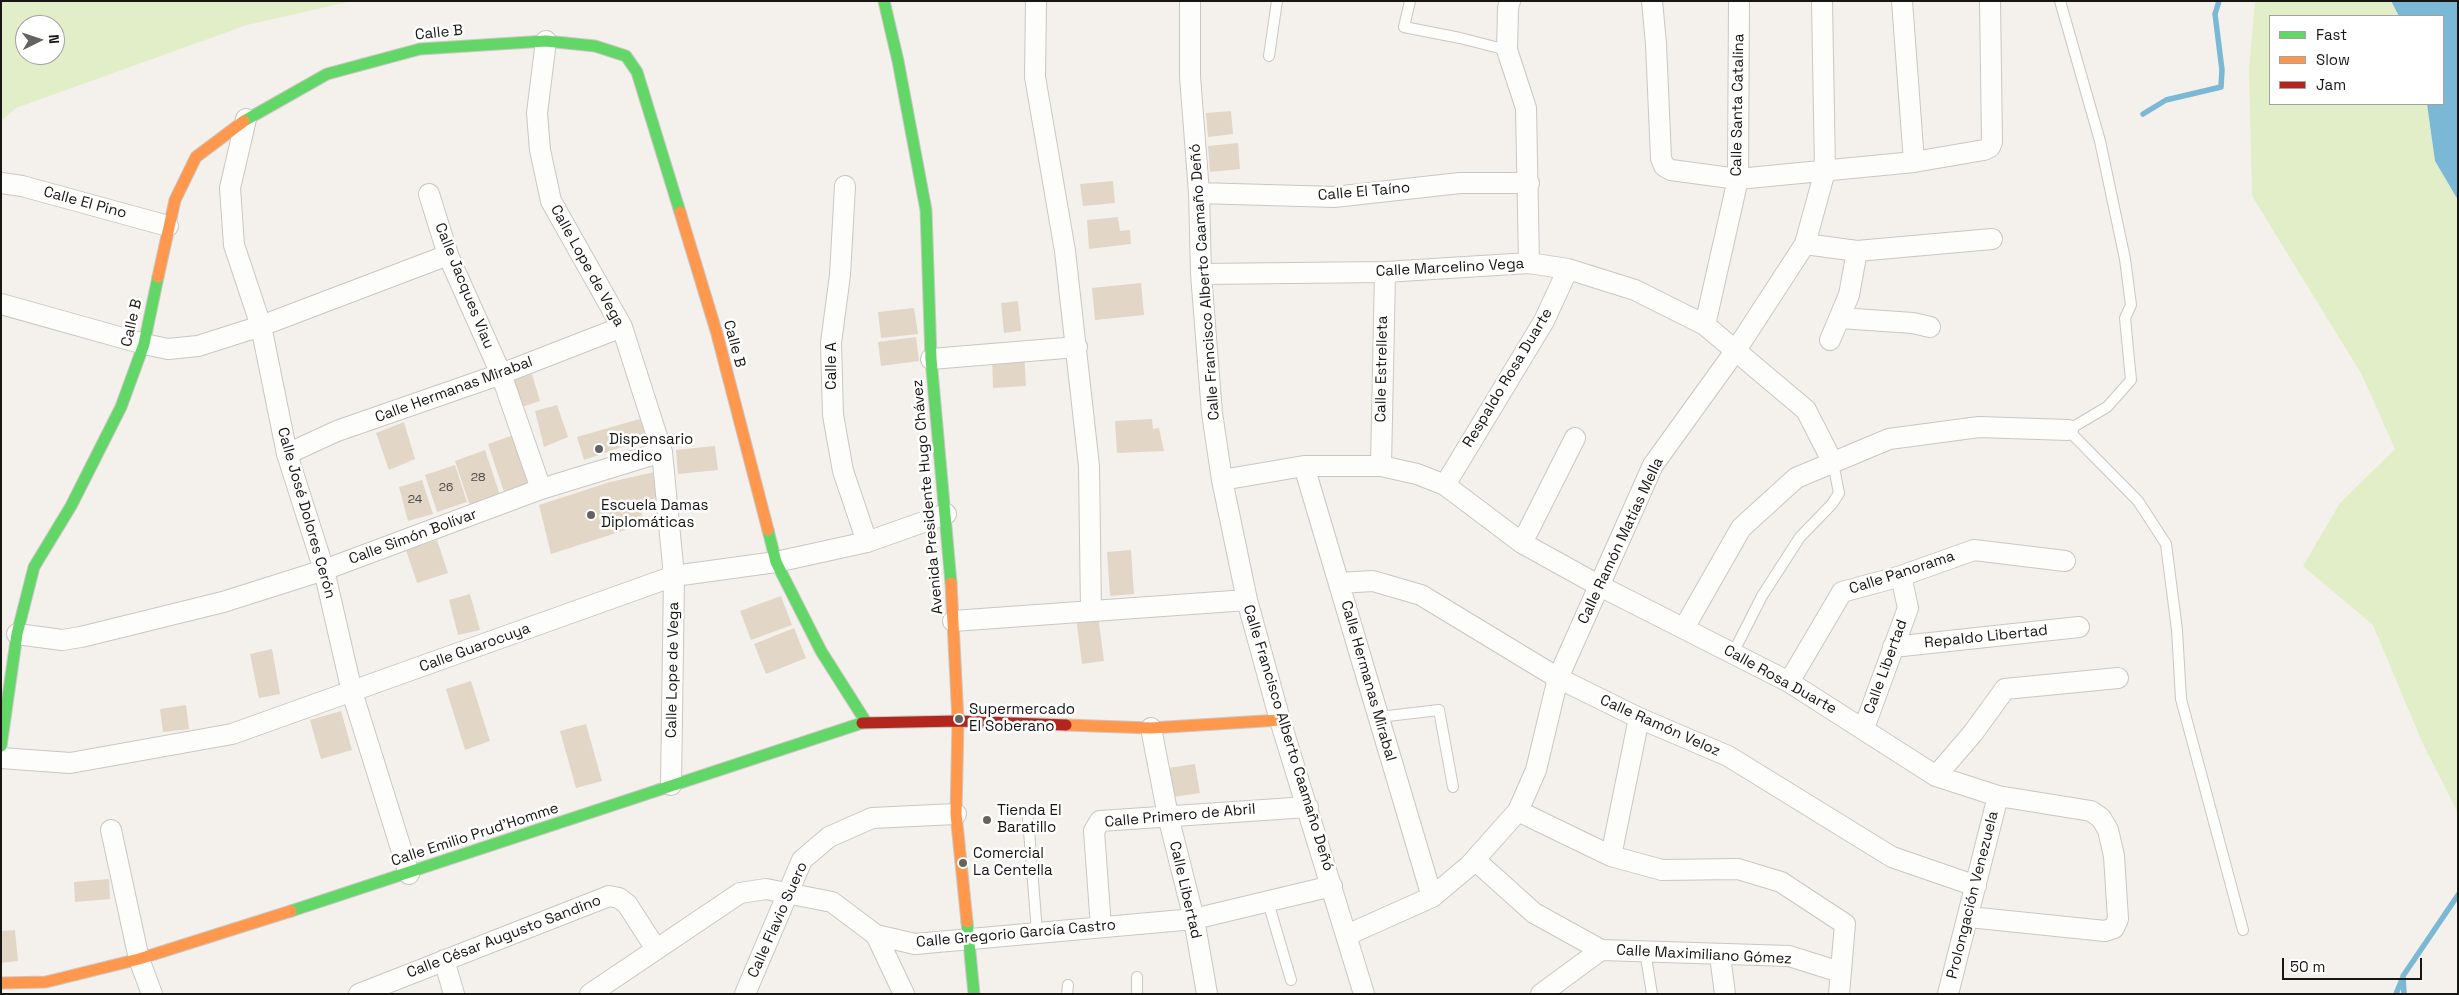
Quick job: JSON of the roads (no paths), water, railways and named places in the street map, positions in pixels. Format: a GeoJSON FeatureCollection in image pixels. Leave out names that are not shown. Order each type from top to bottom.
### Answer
{"type":"FeatureCollection","features":[{"type":"Feature","properties":{"kind":"street","name":"Avenida Presidente Hugo Chávez"},"geometry":{"type":"LineString","coordinates":[[884,1],[898,60],[926,210],[931,359],[946,514],[958,721],[956,814],[974,994]]}},
{"type":"Feature","properties":{"kind":"street"},"geometry":{"type":"LineString","coordinates":[[1036,1],[1035,77],[1065,251],[1089,466],[1091,611]]}},
{"type":"Feature","properties":{"kind":"street","name":"Calle Francisco Alberto Caamaño Deñó"},"geometry":{"type":"LineString","coordinates":[[1190,1],[1190,76],[1199,193],[1201,274],[1212,412],[1222,480],[1247,600],[1280,720],[1364,994]]}},
{"type":"Feature","properties":{"kind":"street"},"geometry":{"type":"LineString","coordinates":[[1510,1],[1508,8],[1507,50],[1526,108],[1530,263]]}},
{"type":"Feature","properties":{"kind":"street"},"geometry":{"type":"LineString","coordinates":[[1652,1],[1656,44],[1661,158],[1664,166],[1671,170],[1738,179],[1914,162],[1984,150],[1990,147],[1992,142],[1990,1]]}},
{"type":"Feature","properties":{"kind":"street","name":"Calle Santa Catalina"},"geometry":{"type":"LineString","coordinates":[[1705,325],[1738,179],[1739,1]]}},
{"type":"Feature","properties":{"kind":"street","name":"Calle Ramón Matías Mella"},"geometry":{"type":"LineString","coordinates":[[1347,935],[1432,897],[1475,860],[1518,811],[1536,770],[1558,678],[1653,465],[1736,350],[1805,244],[1825,171],[1822,1]]}},
{"type":"Feature","properties":{"kind":"street"},"geometry":{"type":"LineString","coordinates":[[1902,1],[1914,162]]}},
{"type":"Feature","properties":{"kind":"street","name":"Calle B"},"geometry":{"type":"LineString","coordinates":[[1,746],[16,634],[34,567],[71,506],[122,407],[144,344],[175,200],[196,156],[246,119],[327,74],[420,49],[546,41],[595,46],[626,56],[637,72],[716,334],[776,562],[821,651],[866,722]]}},
{"type":"Feature","properties":{"kind":"street","name":"Calle Lope de Vega"},"geometry":{"type":"LineString","coordinates":[[546,41],[537,113],[540,150],[551,201],[622,327],[662,452],[674,576],[672,785]]}},
{"type":"Feature","properties":{"kind":"street","name":"Calle José Dolores Cerón"},"geometry":{"type":"LineString","coordinates":[[246,119],[230,188],[234,245],[261,326],[287,454],[324,570],[352,692],[409,874]]}},
{"type":"Feature","properties":{"kind":"street","name":"Calle El Pino"},"geometry":{"type":"LineString","coordinates":[[1,183],[22,186],[168,226]]}},
{"type":"Feature","properties":{"kind":"street","name":"Calle El Taíno"},"geometry":{"type":"LineString","coordinates":[[1199,193],[1334,197],[1460,183],[1529,184]]}},
{"type":"Feature","properties":{"kind":"street","name":"Calle A"},"geometry":{"type":"LineString","coordinates":[[845,186],[840,275],[831,342],[833,415],[843,471],[867,542]]}},
{"type":"Feature","properties":{"kind":"street","name":"Calle Jacques Viau"},"geometry":{"type":"LineString","coordinates":[[429,194],[448,255],[501,374],[541,489]]}},
{"type":"Feature","properties":{"kind":"street"},"geometry":{"type":"LineString","coordinates":[[1805,244],[1857,251],[1992,238]]}},
{"type":"Feature","properties":{"kind":"street"},"geometry":{"type":"LineString","coordinates":[[1830,340],[1850,295],[1857,251]]}},
{"type":"Feature","properties":{"kind":"street"},"geometry":{"type":"LineString","coordinates":[[1,304],[144,344],[168,349],[198,346],[261,326],[448,255]]}},
{"type":"Feature","properties":{"kind":"street","name":"Calle Marcelino Vega"},"geometry":{"type":"LineString","coordinates":[[1201,274],[1385,272],[1530,263],[1568,269],[1635,290],[1705,325],[1806,410],[1833,463]]}},
{"type":"Feature","properties":{"kind":"street","name":"Respaldo Rosa Duarte"},"geometry":{"type":"LineString","coordinates":[[1445,485],[1544,321],[1568,269]]}},
{"type":"Feature","properties":{"kind":"street","name":"Calle Estrelleta"},"geometry":{"type":"LineString","coordinates":[[1381,466],[1385,272]]}},
{"type":"Feature","properties":{"kind":"street"},"geometry":{"type":"LineString","coordinates":[[1840,318],[1913,323],[1930,328]]}},
{"type":"Feature","properties":{"kind":"street","name":"Calle Hermanas Mirabal"},"geometry":{"type":"LineString","coordinates":[[287,454],[337,431],[501,374],[622,327]]}},
{"type":"Feature","properties":{"kind":"street"},"geometry":{"type":"LineString","coordinates":[[931,359],[1077,347]]}},
{"type":"Feature","properties":{"kind":"street"},"geometry":{"type":"LineString","coordinates":[[1684,628],[1742,528],[1796,478],[1889,440],[1979,427],[2068,430]]}},
{"type":"Feature","properties":{"kind":"street"},"geometry":{"type":"LineString","coordinates":[[1522,543],[1575,438]]}},
{"type":"Feature","properties":{"kind":"street","name":"Calle Simón Bolívar"},"geometry":{"type":"LineString","coordinates":[[16,634],[62,640],[222,602],[324,570],[541,489],[662,452]]}},
{"type":"Feature","properties":{"kind":"street","name":"Calle Hermanas Mirabal"},"geometry":{"type":"LineString","coordinates":[[1304,466],[1432,897]]}},
{"type":"Feature","properties":{"kind":"street","name":"Calle Rosa Duarte"},"geometry":{"type":"LineString","coordinates":[[1222,480],[1304,466],[1381,466],[1417,474],[1445,485],[1522,543],[1598,585],[1788,682],[1864,728],[1936,776],[1998,796],[2091,811],[2101,818],[2108,830],[2114,856],[2118,919],[2114,928],[2105,931],[1969,917]]}},
{"type":"Feature","properties":{"kind":"street","name":"Calle Guarocuya"},"geometry":{"type":"LineString","coordinates":[[1,758],[70,763],[164,748],[232,734],[674,576],[776,562],[867,542],[946,514]]}},
{"type":"Feature","properties":{"kind":"street","name":"Calle Panorama"},"geometry":{"type":"LineString","coordinates":[[1788,682],[1842,592],[1901,576],[1974,550],[2065,561]]}},
{"type":"Feature","properties":{"kind":"street","name":"Calle Libertad"},"geometry":{"type":"LineString","coordinates":[[1864,728],[1908,608],[1901,576]]}},
{"type":"Feature","properties":{"kind":"street","name":"Calle Ramón Veloz"},"geometry":{"type":"LineString","coordinates":[[1339,583],[1373,581],[1421,596],[1558,678],[1639,718],[1728,756],[1892,857],[1976,886]]}},
{"type":"Feature","properties":{"kind":"street"},"geometry":{"type":"LineString","coordinates":[[953,621],[1247,600]]}},
{"type":"Feature","properties":{"kind":"street","name":"Repaldo Libertad"},"geometry":{"type":"LineString","coordinates":[[1893,647],[2079,627]]}},
{"type":"Feature","properties":{"kind":"street"},"geometry":{"type":"LineString","coordinates":[[1936,776],[1973,733],[2005,689],[2118,678]]}},
{"type":"Feature","properties":{"kind":"street"},"geometry":{"type":"LineString","coordinates":[[1611,856],[1639,718]]}},
{"type":"Feature","properties":{"kind":"street","name":"Calle Emilio Prud'Homme"},"geometry":{"type":"LineString","coordinates":[[1,983],[46,982],[139,959],[409,874],[866,722],[958,721],[1151,728],[1280,720]]}},
{"type":"Feature","properties":{"kind":"street","name":"Calle Libertad"},"geometry":{"type":"LineString","coordinates":[[1151,728],[1168,816],[1194,919],[1207,994]]}},
{"type":"Feature","properties":{"kind":"street","name":"Prolongación Venezuela"},"geometry":{"type":"LineString","coordinates":[[1948,994],[1969,917],[1998,796]]}},
{"type":"Feature","properties":{"kind":"street","name":"Calle Primero de Abril"},"geometry":{"type":"LineString","coordinates":[[1101,927],[1095,826],[1100,821],[1308,807]]}},
{"type":"Feature","properties":{"kind":"street"},"geometry":{"type":"LineString","coordinates":[[1518,811],[1611,856],[1662,870],[1738,869],[1781,882],[1845,924],[1838,994]]}},
{"type":"Feature","properties":{"kind":"street","name":"Calle Flavio Suero"},"geometry":{"type":"LineString","coordinates":[[751,990],[802,860],[830,837],[872,818],[956,814]]}},
{"type":"Feature","properties":{"kind":"street"},"geometry":{"type":"LineString","coordinates":[[111,830],[139,959],[152,994]]}},
{"type":"Feature","properties":{"kind":"street","name":"Calle Maximiliano Gómez"},"geometry":{"type":"LineString","coordinates":[[1475,860],[1534,913],[1601,950],[1720,956],[1789,956],[1840,972]]}},
{"type":"Feature","properties":{"kind":"street","name":"Calle Gregorio García Castro"},"geometry":{"type":"LineString","coordinates":[[590,994],[740,893],[766,888],[832,902],[876,935],[915,944],[1194,919],[1332,886]]}},
{"type":"Feature","properties":{"kind":"street","name":"Calle César Augusto Sandino"},"geometry":{"type":"LineString","coordinates":[[359,994],[609,896],[619,898],[627,904],[656,949]]}},
{"type":"Feature","properties":{"kind":"street"},"geometry":{"type":"LineString","coordinates":[[876,935],[904,994]]}},
{"type":"Feature","properties":{"kind":"street"},"geometry":{"type":"LineString","coordinates":[[1541,994],[1601,950]]}},
{"type":"Feature","properties":{"kind":"street"},"geometry":{"type":"LineString","coordinates":[[1720,956],[1725,994]]}},
{"type":"Feature","properties":{"kind":"street"},"geometry":{"type":"LineString","coordinates":[[444,960],[454,994]]}},
{"type":"Feature","properties":{"kind":"lane"},"geometry":{"type":"LineString","coordinates":[[1269,56],[1278,1]]}},
{"type":"Feature","properties":{"kind":"lane"},"geometry":{"type":"LineString","coordinates":[[1410,1],[1404,27],[1507,50]]}},
{"type":"Feature","properties":{"kind":"lane"},"geometry":{"type":"LineString","coordinates":[[2060,1],[2100,141],[2125,259],[2131,305],[2125,318],[2131,380],[2106,407],[2068,430],[2138,501],[2166,544],[2177,630],[2181,699],[2243,930]]}},
{"type":"Feature","properties":{"kind":"lane"},"geometry":{"type":"LineString","coordinates":[[1733,653],[1762,596],[1800,537],[1832,504],[1838,493],[1833,463]]}},
{"type":"Feature","properties":{"kind":"lane"},"geometry":{"type":"LineString","coordinates":[[1379,717],[1439,710],[1453,788]]}},
{"type":"Feature","properties":{"kind":"lane"},"geometry":{"type":"LineString","coordinates":[[1028,818],[1037,932]]}},
{"type":"Feature","properties":{"kind":"lane"},"geometry":{"type":"LineString","coordinates":[[1268,902],[1291,980]]}},
{"type":"Feature","properties":{"kind":"lane"},"geometry":{"type":"LineString","coordinates":[[1645,952],[1652,994]]}},
{"type":"Feature","properties":{"kind":"lane"},"geometry":{"type":"LineString","coordinates":[[1137,977],[1137,994]]}},
{"type":"Feature","properties":{"kind":"water"},"geometry":{"type":"Polygon","coordinates":[[[2391,1],[2458,1],[2458,200],[2435,161],[2427,105],[2444,105],[2444,15],[2398,15],[2391,1]]]}},
{"type":"Feature","properties":{"kind":"waterway"},"geometry":{"type":"LineString","coordinates":[[2143,114],[2166,100],[2221,87],[2222,70],[2215,14],[2219,1]]}},
{"type":"Feature","properties":{"kind":"waterway"},"geometry":{"type":"LineString","coordinates":[[2404,994],[2403,976],[2458,895]]}},
{"type":"Feature","properties":{"kind":"waterway"},"geometry":{"type":"LineString","coordinates":[[2396,994],[2403,977]]}},
{"type":"Feature","properties":{"kind":"place","name":"Dispensario medico"},"geometry":{"type":"Point","coordinates":[599,449]}},
{"type":"Feature","properties":{"kind":"place","name":"Escuela Damas Diplomáticas"},"geometry":{"type":"Point","coordinates":[591,515]}},
{"type":"Feature","properties":{"kind":"place","name":"Supermercado El Soberano"},"geometry":{"type":"Point","coordinates":[959,719]}},
{"type":"Feature","properties":{"kind":"place","name":"Tienda El Baratillo"},"geometry":{"type":"Point","coordinates":[987,820]}},
{"type":"Feature","properties":{"kind":"place","name":"Comercial La Centella"},"geometry":{"type":"Point","coordinates":[963,863]}}]}
